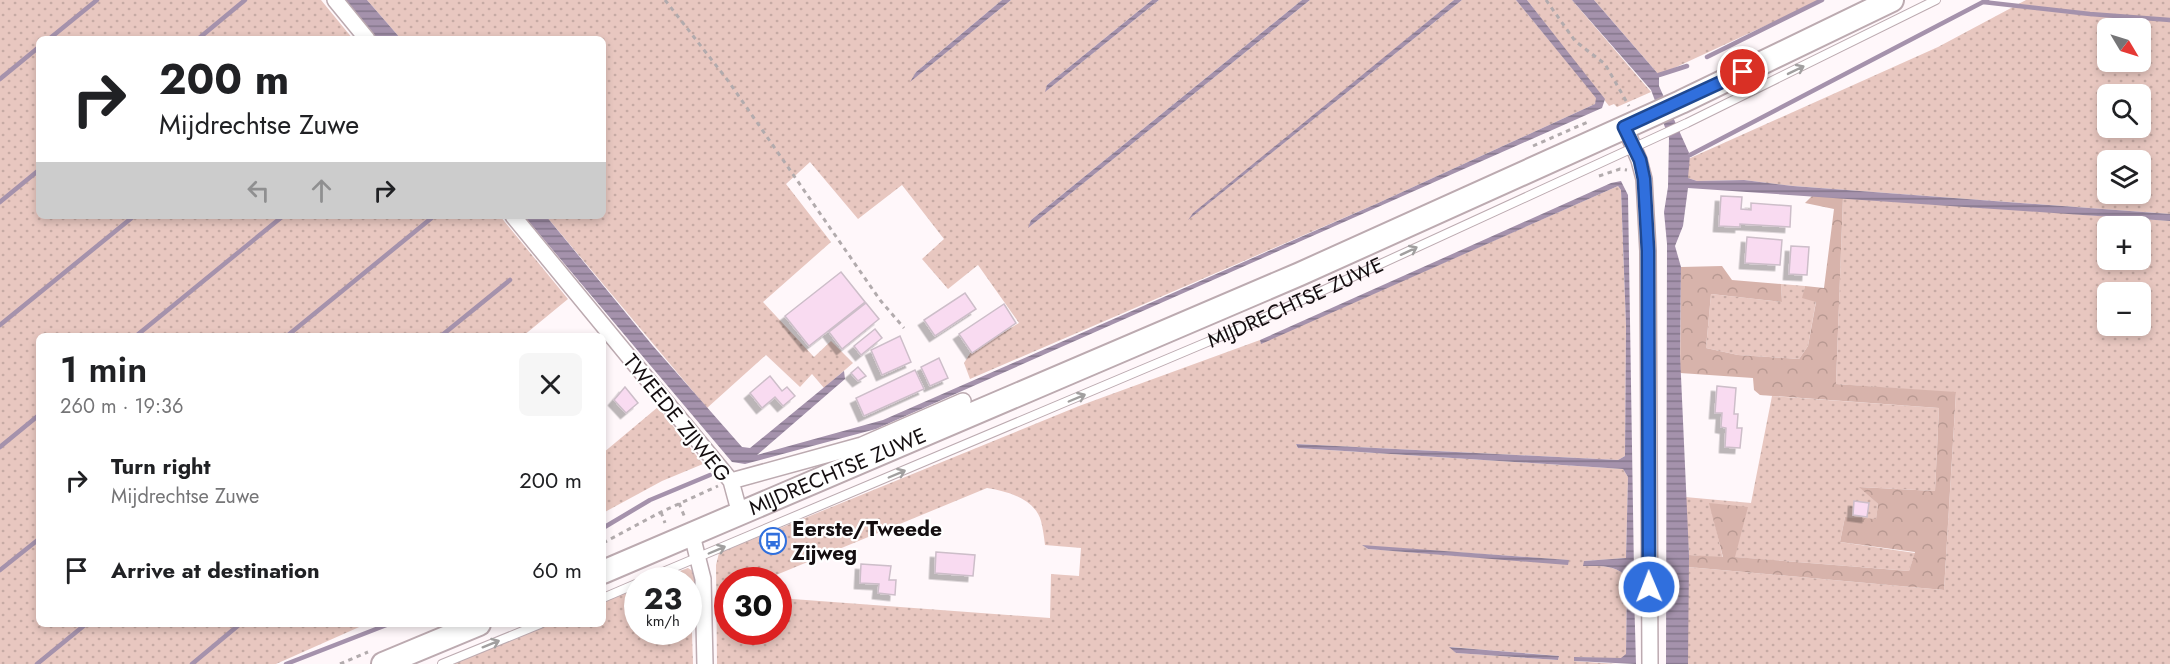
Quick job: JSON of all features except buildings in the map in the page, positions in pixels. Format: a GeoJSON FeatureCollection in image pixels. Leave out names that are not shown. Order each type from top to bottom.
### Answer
{"type":"FeatureCollection","features":[{"type":"Feature","properties":{"kind":"main road","name":"MIJDRECHTSE ZUWE"},"geometry":{"type":"LineString","coordinates":[[606,571],[1256,293],[1629,127],[1654,113],[1684,112],[1892,0]]}},
{"type":"Feature","properties":{"kind":"main road"},"geometry":{"type":"LineString","coordinates":[[383,664],[472,627]]}},
{"type":"Feature","properties":{"kind":"street"},"geometry":{"type":"LineString","coordinates":[[335,0],[365,36]]}},
{"type":"Feature","properties":{"kind":"street"},"geometry":{"type":"LineString","coordinates":[[1629,127],[1644,179],[1648,251],[1650,664]]}},
{"type":"Feature","properties":{"kind":"street","name":"TWEEDE ZIJWEG"},"geometry":{"type":"LineString","coordinates":[[515,219],[731,481],[740,514]]}},
{"type":"Feature","properties":{"kind":"street","name":"MIJDRECHTSE ZUWE"},"geometry":{"type":"LineString","coordinates":[[731,481],[862,445],[963,401]]}},
{"type":"Feature","properties":{"kind":"street"},"geometry":{"type":"LineString","coordinates":[[692,535],[703,579],[705,664]]}},
{"type":"Feature","properties":{"kind":"lane","name":"MIJDRECHTSE ZUWE"},"geometry":{"type":"LineString","coordinates":[[675,567],[1250,324],[1629,127],[1657,136],[1684,112],[1936,0]]}},
{"type":"Feature","properties":{"kind":"lane"},"geometry":{"type":"LineString","coordinates":[[606,597],[624,589]]}},
{"type":"Feature","properties":{"kind":"lane"},"geometry":{"type":"LineString","coordinates":[[442,664],[533,627]]}},
{"type":"Feature","properties":{"kind":"path"},"geometry":{"type":"LineString","coordinates":[[665,0],[729,82],[873,291],[904,328]]}},
{"type":"Feature","properties":{"kind":"path"},"geometry":{"type":"LineString","coordinates":[[1546,0],[1575,40],[1605,64],[1629,127]]}},
{"type":"Feature","properties":{"kind":"path","name":"MIJDRECHTSE ZUWE"},"geometry":{"type":"LineString","coordinates":[[606,541],[661,512],[731,481]]}},
{"type":"Feature","properties":{"kind":"path"},"geometry":{"type":"LineString","coordinates":[[661,512],[665,523]]}},
{"type":"Feature","properties":{"kind":"path"},"geometry":{"type":"LineString","coordinates":[[1619,586],[1642,587]]}},
{"type":"Feature","properties":{"kind":"shaded area"},"geometry":{"type":"Polygon","coordinates":[[[0,0],[321,0],[351,36],[36,36],[36,219],[502,219],[568,299],[527,333],[36,333],[36,627],[359,627],[276,664],[0,664],[0,0]]]}},
{"type":"Feature","properties":{"kind":"shaded area"},"geometry":{"type":"Polygon","coordinates":[[[344,0],[367,0],[398,36],[374,36],[344,0]]]}},
{"type":"Feature","properties":{"kind":"shaded area"},"geometry":{"type":"Polygon","coordinates":[[[367,0],[1002,0],[916,72],[912,80],[1011,0],[1152,0],[1047,85],[1046,91],[1159,0],[1302,0],[1031,220],[1029,227],[1310,0],[1454,0],[1190,218],[1462,0],[1516,0],[1597,98],[1595,104],[1376,204],[970,379],[964,363],[971,352],[1019,323],[978,265],[948,289],[922,259],[944,239],[902,185],[858,219],[810,162],[786,184],[831,242],[763,302],[814,357],[831,341],[853,363],[824,388],[812,374],[800,387],[766,355],[707,408],[549,219],[606,219],[606,36],[398,36],[367,0]]]}},
{"type":"Feature","properties":{"kind":"shaded area"},"geometry":{"type":"Polygon","coordinates":[[[1002,0],[1011,0],[910,82],[916,72],[1002,0]]]}},
{"type":"Feature","properties":{"kind":"shaded area"},"geometry":{"type":"Polygon","coordinates":[[[1152,0],[1159,0],[1045,92],[1047,85],[1152,0]]]}},
{"type":"Feature","properties":{"kind":"shaded area"},"geometry":{"type":"Polygon","coordinates":[[[1302,0],[1310,0],[1028,228],[1031,220],[1302,0]]]}},
{"type":"Feature","properties":{"kind":"shaded area"},"geometry":{"type":"Polygon","coordinates":[[[1454,0],[1462,0],[1188,220],[1193,213],[1454,0]]]}},
{"type":"Feature","properties":{"kind":"shaded area"},"geometry":{"type":"Polygon","coordinates":[[[1516,0],[1527,0],[1605,99],[1602,108],[876,429],[745,464],[732,462],[527,219],[548,219],[653,346],[742,447],[750,448],[844,371],[845,379],[757,455],[883,420],[1376,204],[1595,104],[1596,98],[1516,0]]]}},
{"type":"Feature","properties":{"kind":"shaded area"},"geometry":{"type":"Polygon","coordinates":[[[1527,0],[1572,0],[1651,92],[1617,107],[1614,104],[1609,106],[1527,0]]]}},
{"type":"Feature","properties":{"kind":"shaded area"},"geometry":{"type":"Polygon","coordinates":[[[1572,0],[1594,0],[1659,75],[1659,86],[1690,155],[1688,178],[1697,181],[1744,180],[1793,186],[2170,214],[2170,221],[2151,220],[2151,216],[2097,216],[1688,188],[1683,226],[1675,246],[1681,267],[1680,354],[1689,555],[1688,664],[1666,664],[1667,244],[1664,212],[1668,187],[1669,138],[1651,90],[1572,0]]]}},
{"type":"Feature","properties":{"kind":"shaded area"},"geometry":{"type":"Polygon","coordinates":[[[1594,0],[1821,0],[1659,75],[1594,0]]]}},
{"type":"Feature","properties":{"kind":"shaded area"},"geometry":{"type":"Polygon","coordinates":[[[2026,0],[2170,0],[2170,214],[1793,186],[1744,180],[1697,181],[1688,178],[1688,159],[1938,47],[2026,0]]]}},
{"type":"Feature","properties":{"kind":"shaded area"},"geometry":{"type":"Polygon","coordinates":[[[1621,181],[1628,195],[1634,572],[1631,590],[1634,592],[1636,664],[1574,661],[1574,657],[1621,658],[1626,654],[1627,578],[1613,568],[1583,566],[1584,561],[1626,558],[1628,477],[1623,469],[1298,448],[1296,444],[1618,460],[1625,456],[1626,325],[1621,190],[1618,186],[1261,344],[1260,340],[1611,183],[1621,181]]]}},
{"type":"Feature","properties":{"kind":"shaded area"},"geometry":{"type":"Polygon","coordinates":[[[1618,186],[1621,190],[1626,325],[1625,456],[1618,460],[1296,444],[1298,448],[1623,469],[1628,477],[1626,558],[1584,561],[1584,566],[1613,568],[1627,578],[1626,655],[1621,659],[1575,657],[1574,661],[1617,664],[717,664],[717,645],[792,645],[792,599],[1050,618],[1051,574],[1079,576],[1081,548],[1045,545],[1041,521],[1033,507],[1019,497],[987,488],[792,568],[716,567],[716,565],[719,553],[1079,406],[1260,340],[1261,343],[1618,186]],[[1364,546],[1368,549],[1568,564],[1568,560],[1364,546]],[[1450,647],[1456,653],[1558,660],[1559,656],[1450,647]]]}},
{"type":"Feature","properties":{"kind":"shaded area"},"geometry":{"type":"Polygon","coordinates":[[[1843,197],[2102,216],[2097,216],[2097,270],[2151,270],[2151,220],[2170,221],[2170,664],[1688,664],[1688,567],[1944,590],[1956,393],[1836,384],[1843,197]]]}},
{"type":"Feature","properties":{"kind":"shaded area"},"geometry":{"type":"Polygon","coordinates":[[[1781,284],[1805,286],[1803,297],[1816,301],[1808,346],[1799,359],[1738,355],[1706,348],[1711,294],[1782,302],[1781,284]]]}},
{"type":"Feature","properties":{"kind":"shaded area"},"geometry":{"type":"Polygon","coordinates":[[[1772,396],[1939,408],[1935,491],[1860,487],[1878,504],[1876,520],[1845,517],[1840,542],[1915,553],[1909,571],[1734,557],[1710,503],[1723,558],[1689,555],[1685,497],[1751,503],[1772,396]]]}},
{"type":"Feature","properties":{"kind":"shaded area"},"geometry":{"type":"Polygon","coordinates":[[[658,407],[703,464],[662,481],[606,511],[606,450],[658,407]]]}},
{"type":"Feature","properties":{"kind":"shaded area"},"geometry":{"type":"Polygon","coordinates":[[[1362,545],[1569,560],[1568,565],[1368,549],[1362,545]]]}},
{"type":"Feature","properties":{"kind":"shaded area"},"geometry":{"type":"Polygon","coordinates":[[[624,593],[624,645],[692,645],[693,664],[451,664],[540,627],[606,627],[606,600],[624,593]]]}},
{"type":"Feature","properties":{"kind":"shaded area"},"geometry":{"type":"Polygon","coordinates":[[[1449,647],[1559,656],[1558,660],[1456,653],[1449,647]]]}},
{"type":"Feature","properties":{"kind":"green space"},"geometry":{"type":"Polygon","coordinates":[[[1813,195],[1843,197],[1836,384],[1956,392],[1944,590],[1688,567],[1689,555],[1723,557],[1709,503],[1748,507],[1735,557],[1909,571],[1915,552],[1840,542],[1845,517],[1876,519],[1878,504],[1859,487],[1935,491],[1939,408],[1760,395],[1754,390],[1753,378],[1680,373],[1681,267],[1722,266],[1732,280],[1781,284],[1782,302],[1711,294],[1706,348],[1738,355],[1799,359],[1808,346],[1816,302],[1802,298],[1805,286],[1824,288],[1834,209],[1805,203],[1813,195]]]}},
{"type":"Feature","properties":{"kind":"waterway"},"geometry":{"type":"LineString","coordinates":[[53,36],[97,0]]}},
{"type":"Feature","properties":{"kind":"waterway"},"geometry":{"type":"LineString","coordinates":[[202,36],[245,0]]}},
{"type":"Feature","properties":{"kind":"waterway"},"geometry":{"type":"LineString","coordinates":[[1707,57],[1822,0]]}},
{"type":"Feature","properties":{"kind":"waterway"},"geometry":{"type":"LineString","coordinates":[[1987,0],[1983,2],[2170,20]]}},
{"type":"Feature","properties":{"kind":"waterway"},"geometry":{"type":"LineString","coordinates":[[1690,155],[1983,2]]}},
{"type":"Feature","properties":{"kind":"waterway"},"geometry":{"type":"LineString","coordinates":[[0,79],[36,49]]}},
{"type":"Feature","properties":{"kind":"waterway"},"geometry":{"type":"LineString","coordinates":[[1659,75],[1687,66]]}},
{"type":"Feature","properties":{"kind":"waterway"},"geometry":{"type":"LineString","coordinates":[[0,202],[36,172]]}},
{"type":"Feature","properties":{"kind":"waterway"},"geometry":{"type":"LineString","coordinates":[[0,325],[130,219]]}},
{"type":"Feature","properties":{"kind":"waterway"},"geometry":{"type":"LineString","coordinates":[[140,333],[279,219]]}},
{"type":"Feature","properties":{"kind":"waterway"},"geometry":{"type":"LineString","coordinates":[[291,333],[430,219]]}},
{"type":"Feature","properties":{"kind":"waterway"},"geometry":{"type":"LineString","coordinates":[[445,333],[510,280]]}},
{"type":"Feature","properties":{"kind":"waterway"},"geometry":{"type":"LineString","coordinates":[[0,447],[36,417]]}},
{"type":"Feature","properties":{"kind":"waterway"},"geometry":{"type":"LineString","coordinates":[[606,526],[650,500],[710,475]]}},
{"type":"Feature","properties":{"kind":"waterway"},"geometry":{"type":"LineString","coordinates":[[0,570],[36,541]]}},
{"type":"Feature","properties":{"kind":"waterway"},"geometry":{"type":"LineString","coordinates":[[37,664],[82,627]]}},
{"type":"Feature","properties":{"kind":"waterway"},"geometry":{"type":"LineString","coordinates":[[192,664],[236,627]]}},
{"type":"Feature","properties":{"kind":"waterway"},"geometry":{"type":"LineString","coordinates":[[286,664],[381,627]]}},
{"type":"Feature","properties":{"kind":"place","name":"Eerste/Tweede Zijweg"},"geometry":{"type":"Point","coordinates":[773,541]}},
{"type":"Feature","properties":{"kind":"route"},"geometry":{"type":"LineString","coordinates":[[1649,587],[1648,251],[1644,179],[1640,160],[1624,127],[1743,72]]}}]}
